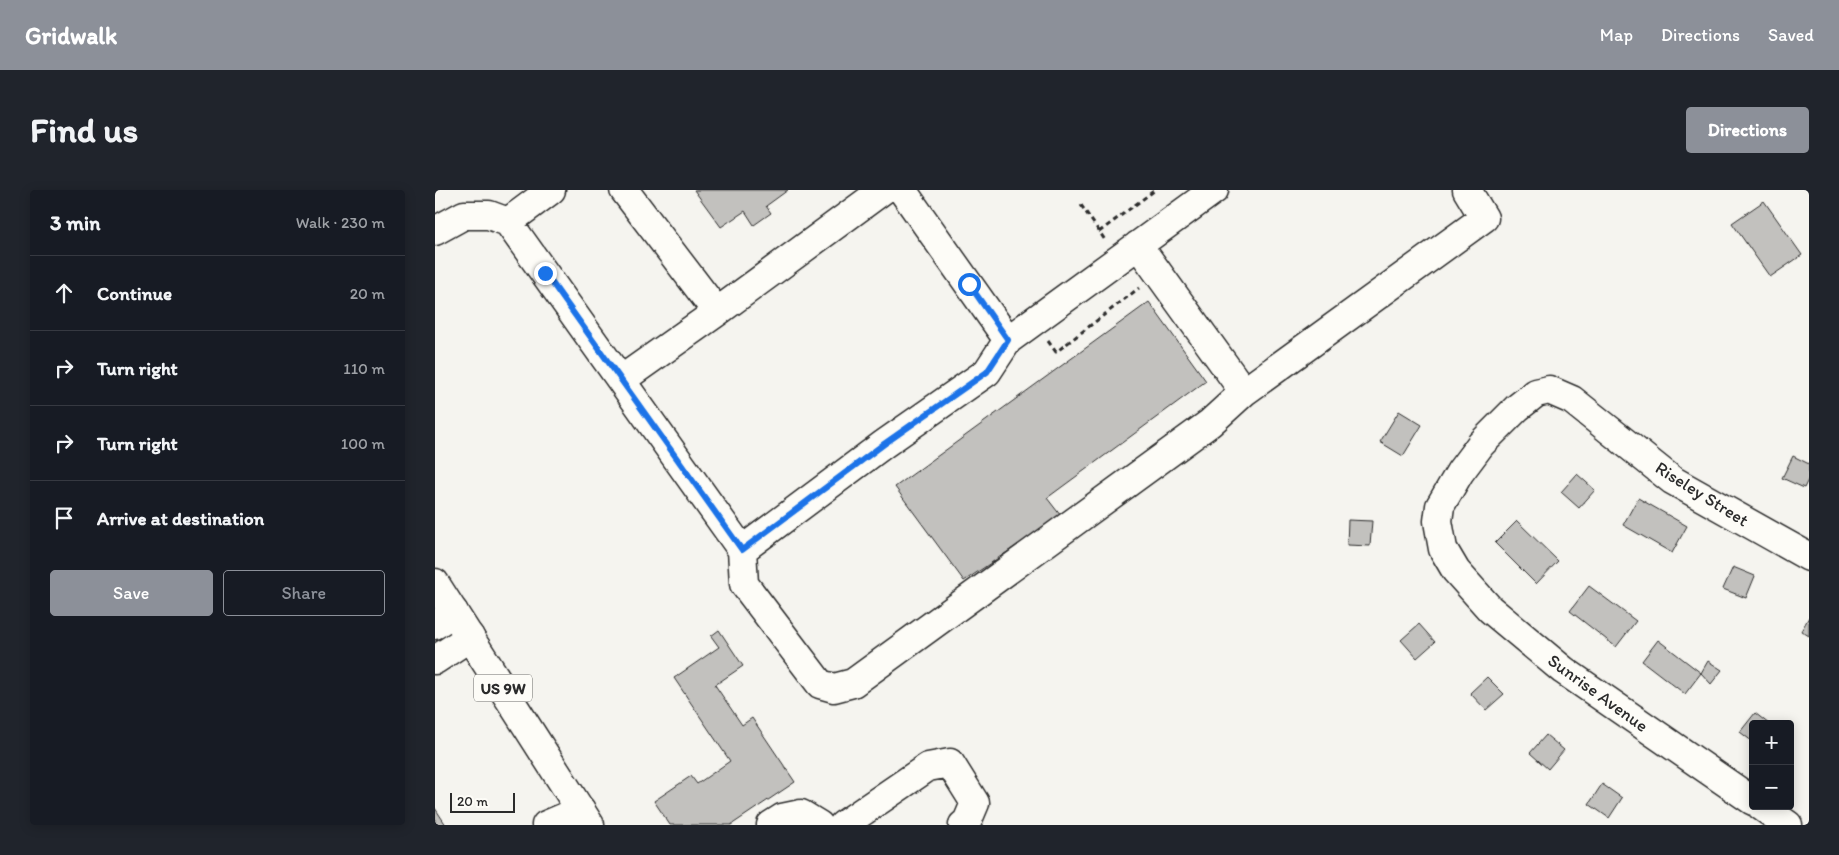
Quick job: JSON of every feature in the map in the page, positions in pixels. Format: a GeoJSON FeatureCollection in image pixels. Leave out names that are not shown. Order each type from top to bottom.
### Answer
{"type":"FeatureCollection","features":[{"type":"Feature","properties":{"kind":"street"},"geometry":{"type":"LineString","coordinates":[[508,222],[551,190]]}},
{"type":"Feature","properties":{"kind":"street"},"geometry":{"type":"LineString","coordinates":[[624,190],[717,312]]}},
{"type":"Feature","properties":{"kind":"street"},"geometry":{"type":"LineString","coordinates":[[621,380],[717,312],[853,198],[883,190]]}},
{"type":"Feature","properties":{"kind":"street"},"geometry":{"type":"LineString","coordinates":[[902,190],[1008,340]]}},
{"type":"Feature","properties":{"kind":"street"},"geometry":{"type":"LineString","coordinates":[[742,550],[876,450],[987,372],[1008,340],[1214,190]]}},
{"type":"Feature","properties":{"kind":"street"},"geometry":{"type":"LineString","coordinates":[[435,231],[464,215],[489,215],[508,222],[742,550],[744,584],[820,684],[834,688],[853,683],[1202,429],[1245,392],[1484,218],[1467,190]]}},
{"type":"Feature","properties":{"kind":"street"},"geometry":{"type":"LineString","coordinates":[[1138,245],[1245,392]]}},
{"type":"Feature","properties":{"kind":"street","name":"Riseley Street"},"geometry":{"type":"LineString","coordinates":[[1456,571],[1443,549],[1438,521],[1440,506],[1460,472],[1481,444],[1517,408],[1536,393],[1549,390],[1572,400],[1673,480],[1809,557]]}},
{"type":"Feature","properties":{"kind":"street","name":"Sunrise Avenue"},"geometry":{"type":"LineString","coordinates":[[1456,571],[1490,609],[1563,670],[1749,798]]}},
{"type":"Feature","properties":{"kind":"street","name":"US 9W"},"geometry":{"type":"LineString","coordinates":[[435,584],[444,619],[470,637],[585,818]]}},
{"type":"Feature","properties":{"kind":"street"},"geometry":{"type":"LineString","coordinates":[[435,660],[470,637]]}},
{"type":"Feature","properties":{"kind":"street"},"geometry":{"type":"LineString","coordinates":[[843,825],[929,767],[950,762],[975,803],[967,822],[963,825]]}},
{"type":"Feature","properties":{"kind":"street"},"geometry":{"type":"LineString","coordinates":[[1767,810],[1788,825]]}},
{"type":"Feature","properties":{"kind":"street"},"geometry":{"type":"LineString","coordinates":[[771,825],[782,818],[801,814],[819,825]]}},
{"type":"Feature","properties":{"kind":"street"},"geometry":{"type":"LineString","coordinates":[[546,825],[585,818]]}},
{"type":"Feature","properties":{"kind":"path"},"geometry":{"type":"LineString","coordinates":[[1099,232],[1155,190]]}},
{"type":"Feature","properties":{"kind":"building"},"geometry":{"type":"Polygon","coordinates":[[[694,190],[788,190],[766,206],[771,213],[754,225],[745,211],[721,227],[694,190]]]}},
{"type":"Feature","properties":{"kind":"building"},"geometry":{"type":"Polygon","coordinates":[[[1764,201],[1802,255],[1770,277],[1732,223],[1764,201]]]}},
{"type":"Feature","properties":{"kind":"building"},"geometry":{"type":"Polygon","coordinates":[[[1149,302],[1206,381],[1047,498],[1061,516],[964,581],[895,487],[1149,302]]]}},
{"type":"Feature","properties":{"kind":"building"},"geometry":{"type":"Polygon","coordinates":[[[1399,411],[1422,425],[1403,456],[1380,442],[1399,411]]]}},
{"type":"Feature","properties":{"kind":"building"},"geometry":{"type":"Polygon","coordinates":[[[1793,456],[1809,464],[1809,478],[1804,488],[1782,478],[1793,456]]]}},
{"type":"Feature","properties":{"kind":"building"},"geometry":{"type":"Polygon","coordinates":[[[1577,474],[1595,490],[1579,508],[1561,492],[1577,474]]]}},
{"type":"Feature","properties":{"kind":"building"},"geometry":{"type":"Polygon","coordinates":[[[1638,498],[1687,526],[1672,553],[1623,525],[1638,498]]]}},
{"type":"Feature","properties":{"kind":"building"},"geometry":{"type":"Polygon","coordinates":[[[1348,520],[1372,521],[1370,546],[1347,545],[1348,520]]]}},
{"type":"Feature","properties":{"kind":"building"},"geometry":{"type":"Polygon","coordinates":[[[1517,521],[1558,561],[1536,584],[1495,543],[1517,521]]]}},
{"type":"Feature","properties":{"kind":"building"},"geometry":{"type":"Polygon","coordinates":[[[1733,567],[1755,576],[1746,598],[1723,589],[1733,567]]]}},
{"type":"Feature","properties":{"kind":"building"},"geometry":{"type":"Polygon","coordinates":[[[1589,586],[1636,621],[1616,647],[1570,611],[1589,586]]]}},
{"type":"Feature","properties":{"kind":"building"},"geometry":{"type":"Polygon","coordinates":[[[1809,617],[1809,636],[1801,631],[1809,617]]]}},
{"type":"Feature","properties":{"kind":"building"},"geometry":{"type":"Polygon","coordinates":[[[1419,624],[1435,642],[1417,658],[1401,640],[1419,624]]]}},
{"type":"Feature","properties":{"kind":"building"},"geometry":{"type":"Polygon","coordinates":[[[719,630],[743,666],[715,685],[742,725],[752,718],[795,782],[731,825],[670,825],[654,801],[691,776],[697,784],[730,761],[674,678],[719,647],[711,636],[719,630]]]}},
{"type":"Feature","properties":{"kind":"building"},"geometry":{"type":"Polygon","coordinates":[[[1658,640],[1701,673],[1685,694],[1642,661],[1658,640]]]}},
{"type":"Feature","properties":{"kind":"building"},"geometry":{"type":"Polygon","coordinates":[[[1708,661],[1722,670],[1711,684],[1701,673],[1708,661]]]}},
{"type":"Feature","properties":{"kind":"building"},"geometry":{"type":"Polygon","coordinates":[[[1487,677],[1504,694],[1486,710],[1470,693],[1487,677]]]}},
{"type":"Feature","properties":{"kind":"building"},"geometry":{"type":"Polygon","coordinates":[[[1755,713],[1764,720],[1749,720],[1755,713]]]}},
{"type":"Feature","properties":{"kind":"building"},"geometry":{"type":"Polygon","coordinates":[[[1749,721],[1749,739],[1740,732],[1749,721]]]}},
{"type":"Feature","properties":{"kind":"building"},"geometry":{"type":"Polygon","coordinates":[[[1546,735],[1564,750],[1548,769],[1530,753],[1546,735]]]}},
{"type":"Feature","properties":{"kind":"building"},"geometry":{"type":"Polygon","coordinates":[[[1602,784],[1622,798],[1609,818],[1589,804],[1602,784]]]}},
{"type":"Feature","properties":{"kind":"building"},"geometry":{"type":"Polygon","coordinates":[[[435,808],[446,825],[435,825],[435,808]]]}},
{"type":"Feature","properties":{"kind":"route"},"geometry":{"type":"LineString","coordinates":[[545,273],[742,550],[884,444],[987,372],[1008,340],[969,284]]}}]}
